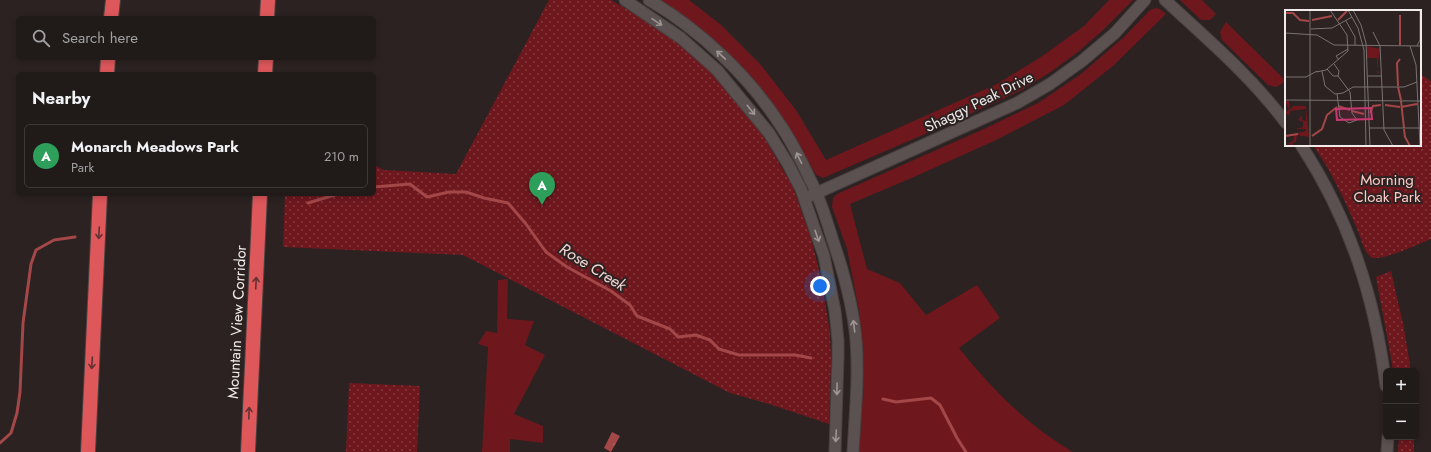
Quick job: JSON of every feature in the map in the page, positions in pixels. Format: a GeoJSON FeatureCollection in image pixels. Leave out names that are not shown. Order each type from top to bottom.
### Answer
{"type":"FeatureCollection","features":[{"type":"Feature","properties":{"kind":"highway"},"geometry":{"type":"LineString","coordinates":[[111,16],[113,0]]}},
{"type":"Feature","properties":{"kind":"highway"},"geometry":{"type":"LineString","coordinates":[[267,16],[268,0]]}},
{"type":"Feature","properties":{"kind":"highway"},"geometry":{"type":"LineString","coordinates":[[107,72],[108,60]]}},
{"type":"Feature","properties":{"kind":"highway"},"geometry":{"type":"LineString","coordinates":[[265,72],[266,60]]}},
{"type":"Feature","properties":{"kind":"highway"},"geometry":{"type":"LineString","coordinates":[[88,452],[100,196]]}},
{"type":"Feature","properties":{"kind":"highway","name":"Mountain View Corridor"},"geometry":{"type":"LineString","coordinates":[[248,452],[260,196]]}},
{"type":"Feature","properties":{"kind":"street"},"geometry":{"type":"LineString","coordinates":[[624,0],[681,38],[716,70],[770,133],[801,189],[824,256],[835,311],[838,357],[835,452]]}},
{"type":"Feature","properties":{"kind":"street"},"geometry":{"type":"LineString","coordinates":[[648,0],[697,34],[723,57],[745,80],[781,125],[817,193],[843,270],[852,310],[856,340],[857,365],[853,452]]}},
{"type":"Feature","properties":{"kind":"street","name":"Shaggy Peak Drive"},"geometry":{"type":"LineString","coordinates":[[804,199],[996,113],[1050,84],[1082,61],[1115,33],[1145,0]]}},
{"type":"Feature","properties":{"kind":"street"},"geometry":{"type":"LineString","coordinates":[[1165,0],[1240,70],[1285,122]]}},
{"type":"Feature","properties":{"kind":"street"},"geometry":{"type":"LineString","coordinates":[[1302,146],[1327,189],[1343,222],[1361,267],[1370,297],[1383,368]]}},
{"type":"Feature","properties":{"kind":"street"},"geometry":{"type":"LineString","coordinates":[[1387,452],[1388,440]]}},
{"type":"Feature","properties":{"kind":"green space"},"geometry":{"type":"Polygon","coordinates":[[[549,0],[611,0],[642,18],[682,46],[713,74],[732,95],[761,132],[793,187],[811,238],[821,278],[830,332],[831,362],[829,424],[730,393],[463,255],[283,247],[285,196],[376,196],[376,166],[384,170],[456,174],[549,0]]]}},
{"type":"Feature","properties":{"kind":"green space"},"geometry":{"type":"Polygon","coordinates":[[[660,0],[689,0],[720,24],[761,65],[796,110],[826,160],[997,84],[1041,57],[1084,26],[1109,0],[1133,0],[1102,31],[1078,52],[1022,90],[823,178],[816,175],[786,124],[744,72],[696,26],[660,0]]]}},
{"type":"Feature","properties":{"kind":"green space"},"geometry":{"type":"Polygon","coordinates":[[[1180,0],[1202,0],[1216,14],[1210,20],[1201,20],[1180,0]]]}},
{"type":"Feature","properties":{"kind":"green space"},"geometry":{"type":"Polygon","coordinates":[[[1156,8],[1160,9],[1166,14],[1113,66],[1064,105],[994,141],[850,204],[867,269],[900,283],[926,315],[977,285],[1000,318],[959,348],[997,392],[1011,405],[1056,442],[1073,452],[859,452],[863,367],[859,311],[847,249],[832,207],[833,198],[837,194],[986,128],[1038,103],[1081,74],[1124,37],[1150,10],[1156,8]]]}},
{"type":"Feature","properties":{"kind":"green space"},"geometry":{"type":"Polygon","coordinates":[[[1226,22],[1285,80],[1282,84],[1276,87],[1268,85],[1222,40],[1220,32],[1226,22]]]}},
{"type":"Feature","properties":{"kind":"green space","name":"Morning Cloak Park"},"geometry":{"type":"Polygon","coordinates":[[[1421,75],[1431,81],[1431,239],[1385,257],[1373,258],[1370,256],[1365,250],[1352,218],[1326,165],[1314,146],[1421,146],[1421,75]]]}},
{"type":"Feature","properties":{"kind":"green space"},"geometry":{"type":"Polygon","coordinates":[[[1391,271],[1404,328],[1411,368],[1393,368],[1376,277],[1391,271]]]}},
{"type":"Feature","properties":{"kind":"green space"},"geometry":{"type":"Polygon","coordinates":[[[508,279],[507,319],[534,321],[525,345],[545,355],[514,414],[543,426],[543,443],[510,439],[510,452],[482,452],[488,347],[478,344],[486,331],[497,333],[498,280],[508,279]]]}},
{"type":"Feature","properties":{"kind":"green space"},"geometry":{"type":"Polygon","coordinates":[[[349,383],[420,386],[417,452],[346,452],[349,383]]]}},
{"type":"Feature","properties":{"kind":"green space"},"geometry":{"type":"Polygon","coordinates":[[[1399,440],[1414,440],[1414,452],[1398,452],[1399,440]]]}},
{"type":"Feature","properties":{"kind":"water"},"geometry":{"type":"Polygon","coordinates":[[[612,432],[620,436],[611,452],[604,448],[612,432]]]}},
{"type":"Feature","properties":{"kind":"waterway","name":"Rose Creek"},"geometry":{"type":"LineString","coordinates":[[376,187],[410,184],[427,197],[449,192],[466,192],[484,198],[508,203],[526,224],[546,252],[567,267],[611,291],[630,305],[637,316],[670,329],[678,337],[696,335],[710,340],[719,349],[739,355],[795,355],[811,358]]}},
{"type":"Feature","properties":{"kind":"waterway","name":"Rose Creek"},"geometry":{"type":"LineString","coordinates":[[308,203],[331,196]]}},
{"type":"Feature","properties":{"kind":"waterway","name":"Rose Creek"},"geometry":{"type":"LineString","coordinates":[[0,443],[11,433],[17,413],[20,392],[23,323],[31,264],[36,250],[54,240],[75,237]]}},
{"type":"Feature","properties":{"kind":"waterway","name":"Rose Creek"},"geometry":{"type":"LineString","coordinates":[[883,399],[896,402],[931,398],[940,405],[966,452]]}},
{"type":"Feature","properties":{"kind":"place","name":"Monarch Meadows Park"},"geometry":{"type":"Point","coordinates":[542,205]}}]}
